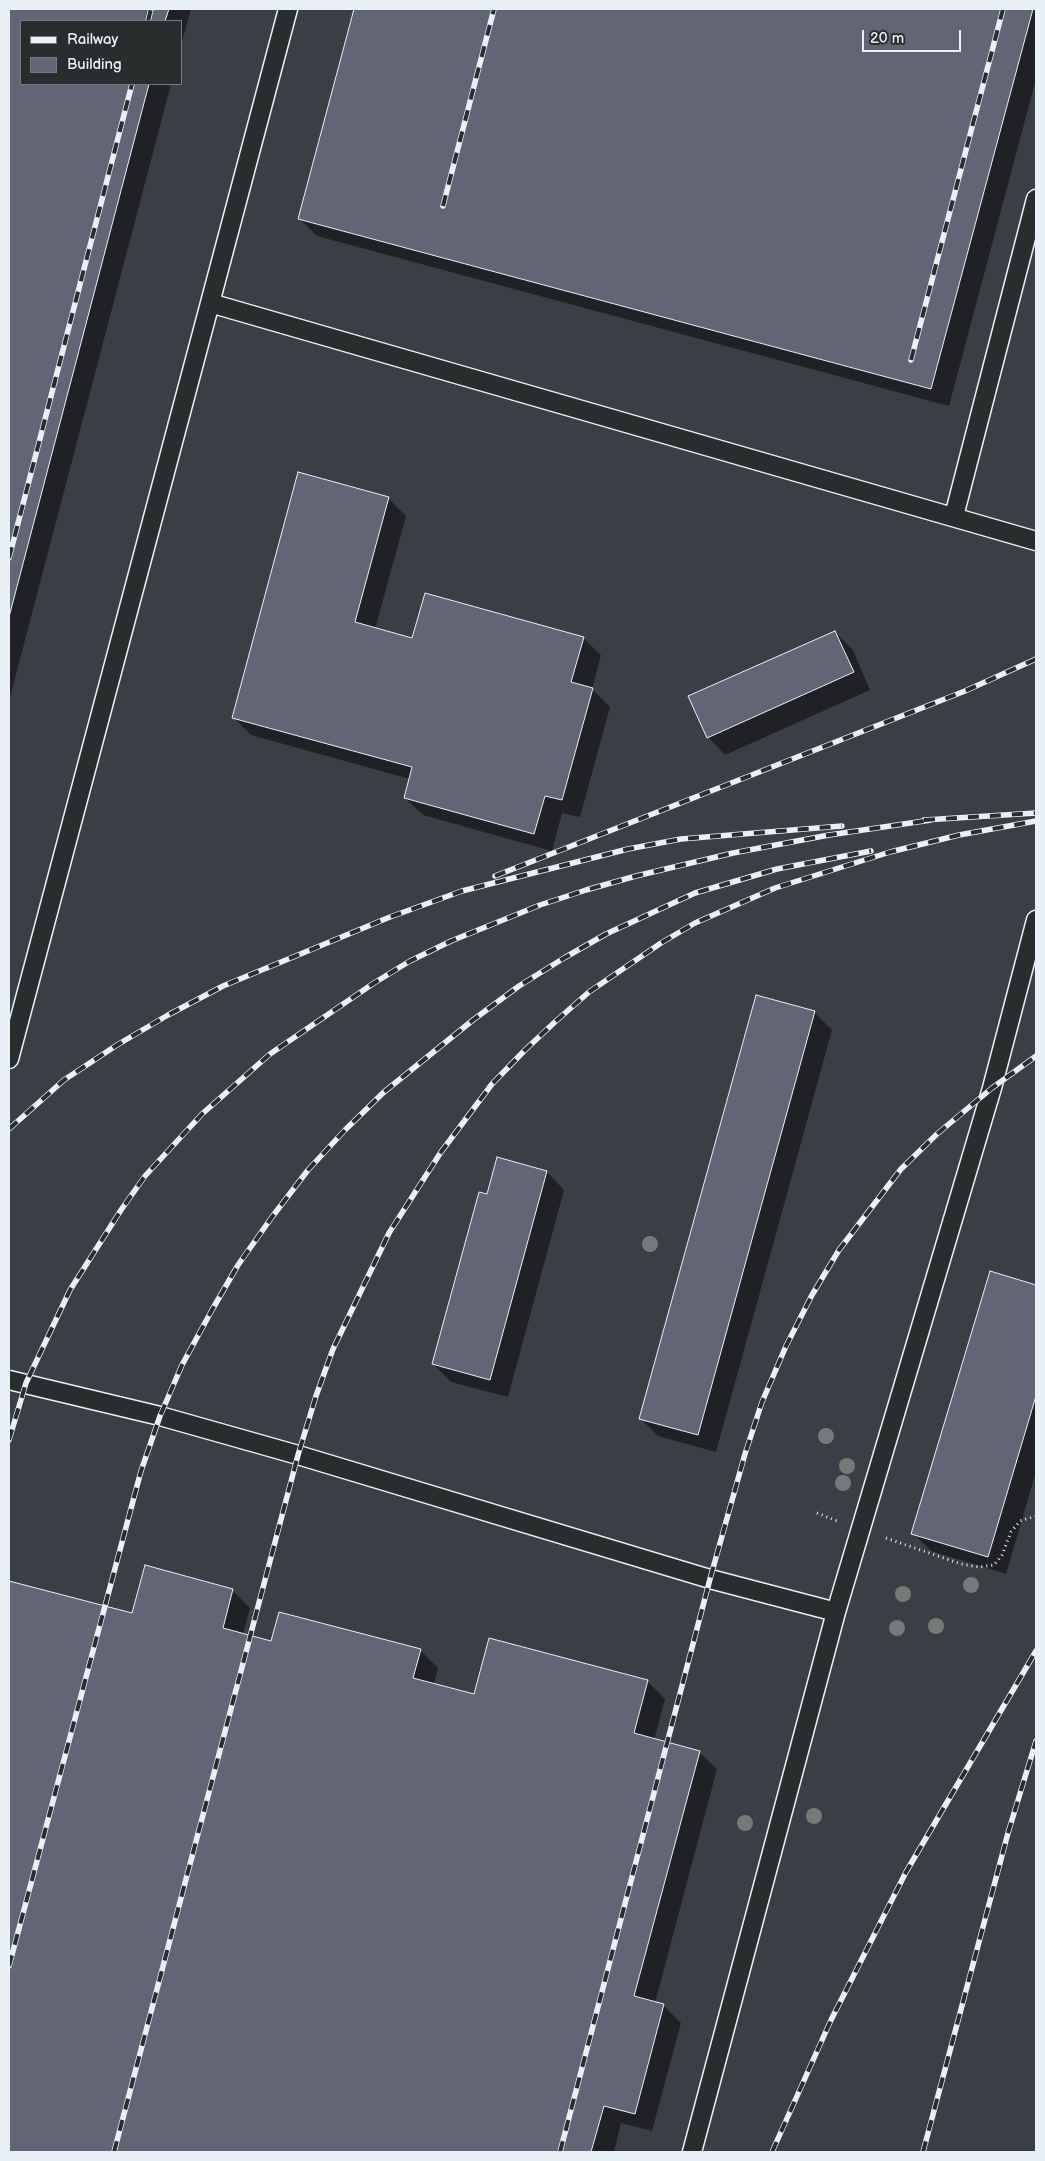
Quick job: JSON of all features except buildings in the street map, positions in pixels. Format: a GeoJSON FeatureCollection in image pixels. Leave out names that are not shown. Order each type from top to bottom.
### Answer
{"type":"FeatureCollection","features":[{"type":"Feature","properties":{"kind":"lane"},"geometry":{"type":"LineString","coordinates":[[9,1059],[288,9]]}},
{"type":"Feature","properties":{"kind":"lane"},"geometry":{"type":"LineString","coordinates":[[954,516],[1036,199]]}},
{"type":"Feature","properties":{"kind":"lane"},"geometry":{"type":"LineString","coordinates":[[210,303],[1036,541]]}},
{"type":"Feature","properties":{"kind":"lane"},"geometry":{"type":"LineString","coordinates":[[692,2152],[836,1612],[992,1088],[1036,920]]}},
{"type":"Feature","properties":{"kind":"lane"},"geometry":{"type":"LineString","coordinates":[[9,1380],[160,1416],[710,1579],[836,1612]]}},
{"type":"Feature","properties":{"kind":"path"},"geometry":{"type":"LineString","coordinates":[[817,1514],[961,1564],[979,1567],[994,1565],[1002,1556],[1011,1532],[1020,1521],[1036,1516]]}},
{"type":"Feature","properties":{"kind":"shaded area"},"geometry":{"type":"Polygon","coordinates":[[[9,9],[1036,9],[1036,2152],[9,2152],[9,9]]]}},
{"type":"Feature","properties":{"kind":"railway"},"geometry":{"type":"LineString","coordinates":[[148,20],[151,9]]}},
{"type":"Feature","properties":{"kind":"railway"},"geometry":{"type":"LineString","coordinates":[[443,206],[494,9]]}},
{"type":"Feature","properties":{"kind":"railway"},"geometry":{"type":"LineString","coordinates":[[911,360],[1003,9]]}},
{"type":"Feature","properties":{"kind":"railway"},"geometry":{"type":"LineString","coordinates":[[9,558],[132,85]]}},
{"type":"Feature","properties":{"kind":"railway"},"geometry":{"type":"LineString","coordinates":[[495,876],[965,691],[1036,659]]}},
{"type":"Feature","properties":{"kind":"railway"},"geometry":{"type":"LineString","coordinates":[[924,820],[1036,813]]}},
{"type":"Feature","properties":{"kind":"railway"},"geometry":{"type":"LineString","coordinates":[[9,1440],[26,1383],[70,1290],[145,1176],[202,1114],[270,1054],[374,983],[410,961],[451,941],[540,905],[586,890],[733,853],[829,835],[931,820]]}},
{"type":"Feature","properties":{"kind":"railway"},"geometry":{"type":"LineString","coordinates":[[114,2152],[298,1455],[316,1396],[333,1349],[389,1233],[441,1152],[492,1084],[556,1021],[589,992],[661,943],[695,923],[775,888],[890,852],[959,835],[1036,821]]}},
{"type":"Feature","properties":{"kind":"railway"},"geometry":{"type":"LineString","coordinates":[[9,1129],[64,1080],[117,1045],[168,1015],[223,986],[390,917],[462,891],[628,849],[681,839],[842,826]]}},
{"type":"Feature","properties":{"kind":"railway"},"geometry":{"type":"LineString","coordinates":[[9,1966],[141,1471],[160,1416],[182,1365],[238,1265],[308,1170],[384,1092],[473,1020],[519,986],[606,934],[695,893],[777,869],[871,851]]}},
{"type":"Feature","properties":{"kind":"railway"},"geometry":{"type":"LineString","coordinates":[[560,2152],[710,1579],[745,1454],[762,1402],[786,1346],[812,1295],[839,1250],[901,1169],[937,1134],[992,1088],[1036,1056]]}},
{"type":"Feature","properties":{"kind":"railway"},"geometry":{"type":"LineString","coordinates":[[772,2152],[831,2020],[906,1872],[1036,1651]]}},
{"type":"Feature","properties":{"kind":"railway"},"geometry":{"type":"LineString","coordinates":[[923,2152],[1008,1833],[1036,1741]]}}]}
